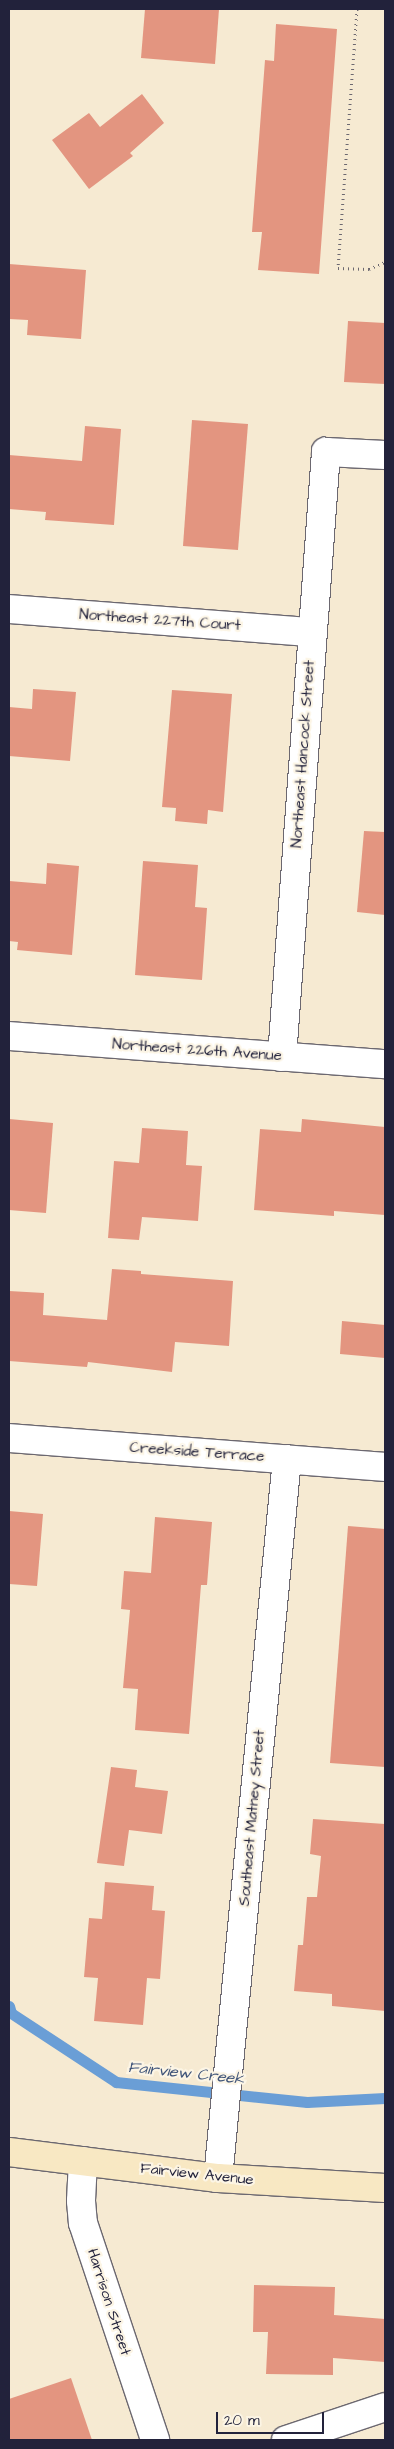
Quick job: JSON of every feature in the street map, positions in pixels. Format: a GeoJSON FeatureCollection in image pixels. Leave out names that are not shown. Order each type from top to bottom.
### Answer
{"type":"FeatureCollection","features":[{"type":"Feature","properties":{"kind":"main road","name":"Fairview Avenue"},"geometry":{"type":"LineString","coordinates":[[9,2152],[218,2178],[385,2188]]}},
{"type":"Feature","properties":{"kind":"street","name":"Northeast Hancock Street"},"geometry":{"type":"LineString","coordinates":[[282,1057],[311,632],[326,452],[385,455]]}},
{"type":"Feature","properties":{"kind":"street","name":"Northeast 227th Court"},"geometry":{"type":"LineString","coordinates":[[9,609],[311,632]]}},
{"type":"Feature","properties":{"kind":"street","name":"Northeast 226th Avenue"},"geometry":{"type":"LineString","coordinates":[[9,1036],[385,1064]]}},
{"type":"Feature","properties":{"kind":"street","name":"Creekside Terrace"},"geometry":{"type":"LineString","coordinates":[[9,1438],[385,1467]]}},
{"type":"Feature","properties":{"kind":"street","name":"Southeast Matney Street"},"geometry":{"type":"LineString","coordinates":[[218,2178],[287,1459]]}},
{"type":"Feature","properties":{"kind":"street","name":"Harrison Street"},"geometry":{"type":"LineString","coordinates":[[83,2161],[81,2201],[83,2223],[155,2440]]}},
{"type":"Feature","properties":{"kind":"street"},"geometry":{"type":"LineString","coordinates":[[286,2440],[385,2407]]}},
{"type":"Feature","properties":{"kind":"path"},"geometry":{"type":"LineString","coordinates":[[357,9],[338,268],[370,269],[385,262]]}},
{"type":"Feature","properties":{"kind":"building"},"geometry":{"type":"Polygon","coordinates":[[[145,9],[219,9],[215,64],[141,58],[145,9]]]}},
{"type":"Feature","properties":{"kind":"building"},"geometry":{"type":"Polygon","coordinates":[[[276,24],[337,29],[319,274],[258,270],[262,232],[252,232],[265,60],[274,61],[276,24]]]}},
{"type":"Feature","properties":{"kind":"building"},"geometry":{"type":"Polygon","coordinates":[[[142,94],[164,123],[130,153],[133,156],[89,189],[52,140],[89,113],[100,127],[142,94]]]}},
{"type":"Feature","properties":{"kind":"building"},"geometry":{"type":"Polygon","coordinates":[[[9,264],[86,270],[81,339],[27,335],[28,320],[9,319],[9,264]]]}},
{"type":"Feature","properties":{"kind":"building"},"geometry":{"type":"Polygon","coordinates":[[[348,321],[385,323],[385,384],[344,382],[348,321]]]}},
{"type":"Feature","properties":{"kind":"building"},"geometry":{"type":"Polygon","coordinates":[[[192,420],[248,424],[238,550],[183,546],[192,420]]]}},
{"type":"Feature","properties":{"kind":"building"},"geometry":{"type":"Polygon","coordinates":[[[85,426],[121,429],[114,525],[45,520],[46,512],[9,509],[9,455],[82,461],[85,426]]]}},
{"type":"Feature","properties":{"kind":"building"},"geometry":{"type":"Polygon","coordinates":[[[33,689],[76,692],[70,761],[9,756],[9,707],[32,709],[33,689]]]}},
{"type":"Feature","properties":{"kind":"building"},"geometry":{"type":"Polygon","coordinates":[[[172,690],[232,694],[223,812],[208,810],[207,824],[175,821],[176,808],[162,807],[172,690]]]}},
{"type":"Feature","properties":{"kind":"building"},"geometry":{"type":"Polygon","coordinates":[[[364,831],[385,832],[385,915],[357,912],[364,831]]]}},
{"type":"Feature","properties":{"kind":"building"},"geometry":{"type":"Polygon","coordinates":[[[143,861],[198,865],[195,907],[207,908],[202,980],[135,975],[143,861]]]}},
{"type":"Feature","properties":{"kind":"building"},"geometry":{"type":"Polygon","coordinates":[[[47,863],[79,866],[72,955],[17,950],[18,942],[9,941],[9,881],[46,884],[47,863]]]}},
{"type":"Feature","properties":{"kind":"building"},"geometry":{"type":"Polygon","coordinates":[[[9,1119],[53,1123],[46,1213],[9,1210],[9,1119]]]}},
{"type":"Feature","properties":{"kind":"building"},"geometry":{"type":"Polygon","coordinates":[[[302,1119],[385,1127],[385,1215],[334,1211],[334,1216],[254,1210],[260,1129],[301,1132],[302,1119]]]}},
{"type":"Feature","properties":{"kind":"building"},"geometry":{"type":"Polygon","coordinates":[[[142,1128],[188,1131],[186,1165],[202,1166],[198,1221],[142,1217],[139,1240],[108,1238],[114,1161],[139,1163],[142,1128]]]}},
{"type":"Feature","properties":{"kind":"building"},"geometry":{"type":"Polygon","coordinates":[[[112,1269],[141,1271],[141,1274],[233,1281],[229,1346],[175,1342],[172,1372],[88,1362],[87,1367],[9,1361],[9,1291],[44,1293],[43,1315],[107,1320],[112,1269]]]}},
{"type":"Feature","properties":{"kind":"building"},"geometry":{"type":"Polygon","coordinates":[[[342,1321],[385,1325],[385,1358],[340,1354],[342,1321]]]}},
{"type":"Feature","properties":{"kind":"building"},"geometry":{"type":"Polygon","coordinates":[[[9,1511],[43,1514],[37,1586],[9,1584],[9,1511]]]}},
{"type":"Feature","properties":{"kind":"building"},"geometry":{"type":"Polygon","coordinates":[[[155,1517],[212,1522],[207,1585],[201,1585],[189,1734],[135,1730],[138,1689],[123,1688],[130,1610],[121,1609],[124,1571],[151,1573],[155,1517]]]}},
{"type":"Feature","properties":{"kind":"building"},"geometry":{"type":"Polygon","coordinates":[[[348,1526],[385,1529],[385,1767],[330,1763],[348,1526]]]}},
{"type":"Feature","properties":{"kind":"building"},"geometry":{"type":"Polygon","coordinates":[[[111,1767],[137,1770],[135,1787],[168,1791],[162,1834],[129,1830],[124,1866],[97,1863],[111,1767]]]}},
{"type":"Feature","properties":{"kind":"building"},"geometry":{"type":"Polygon","coordinates":[[[313,1819],[385,1824],[385,2011],[332,2006],[332,1994],[294,1991],[298,1945],[303,1945],[307,1897],[317,1897],[321,1856],[310,1854],[313,1819]]]}},
{"type":"Feature","properties":{"kind":"building"},"geometry":{"type":"Polygon","coordinates":[[[105,1882],[154,1886],[152,1910],[165,1911],[160,1979],[147,1978],[143,2025],[94,2021],[98,1978],[84,1977],[89,1918],[102,1919],[105,1882]]]}},
{"type":"Feature","properties":{"kind":"building"},"geometry":{"type":"Polygon","coordinates":[[[254,2285],[335,2287],[334,2315],[385,2319],[385,2362],[333,2358],[333,2375],[266,2374],[268,2332],[253,2332],[254,2285]]]}},
{"type":"Feature","properties":{"kind":"building"},"geometry":{"type":"Polygon","coordinates":[[[71,2378],[92,2440],[9,2440],[9,2399],[71,2378]]]}},
{"type":"Feature","properties":{"kind":"waterway","name":"Fairview Creek"},"geometry":{"type":"LineString","coordinates":[[9,2006],[11,2013],[116,2082],[307,2102],[385,2098]]}}]}
